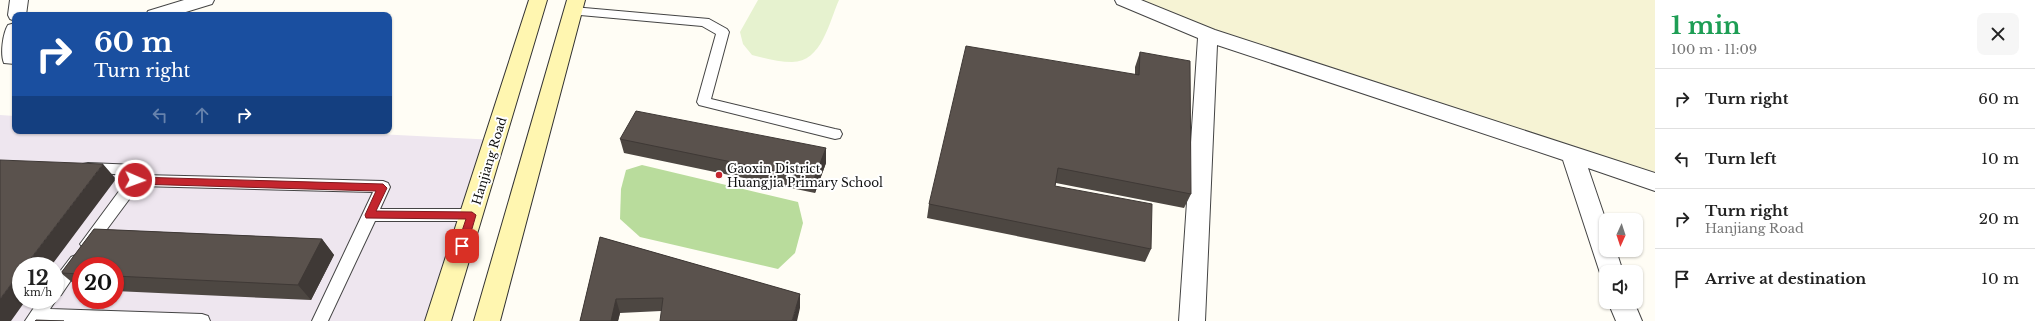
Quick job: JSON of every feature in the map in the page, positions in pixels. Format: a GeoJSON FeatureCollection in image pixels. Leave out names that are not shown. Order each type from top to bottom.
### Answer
{"type":"FeatureCollection","features":[{"type":"Feature","properties":{"kind":"main road","name":"Hanjiang Road"},"geometry":{"type":"LineString","coordinates":[[438,321],[538,0]]}},
{"type":"Feature","properties":{"kind":"main road"},"geometry":{"type":"LineString","coordinates":[[487,321],[574,5]]}},
{"type":"Feature","properties":{"kind":"street"},"geometry":{"type":"LineString","coordinates":[[17,12],[19,0]]}},
{"type":"Feature","properties":{"kind":"street"},"geometry":{"type":"LineString","coordinates":[[165,12],[205,0]]}},
{"type":"Feature","properties":{"kind":"street"},"geometry":{"type":"LineString","coordinates":[[1124,0],[1208,35],[1655,182]]}},
{"type":"Feature","properties":{"kind":"street"},"geometry":{"type":"LineString","coordinates":[[1192,321],[1208,35]]}},
{"type":"Feature","properties":{"kind":"street"},"geometry":{"type":"LineString","coordinates":[[9,58],[12,44]]}},
{"type":"Feature","properties":{"kind":"street"},"geometry":{"type":"LineString","coordinates":[[1573,156],[1609,265]]}},
{"type":"Feature","properties":{"kind":"street"},"geometry":{"type":"LineString","coordinates":[[1624,309],[1629,321]]}},
{"type":"Feature","properties":{"kind":"lane"},"geometry":{"type":"LineString","coordinates":[[574,5],[705,22],[724,32],[704,102],[835,134]]}},
{"type":"Feature","properties":{"kind":"lane"},"geometry":{"type":"LineString","coordinates":[[64,278],[135,180],[137,170],[76,168]]}},
{"type":"Feature","properties":{"kind":"lane"},"geometry":{"type":"LineString","coordinates":[[135,180],[383,188],[320,321]]}},
{"type":"Feature","properties":{"kind":"lane"},"geometry":{"type":"LineString","coordinates":[[370,215],[472,215]]}},
{"type":"Feature","properties":{"kind":"lane"},"geometry":{"type":"LineString","coordinates":[[34,318],[41,309]]}},
{"type":"Feature","properties":{"kind":"lane"},"geometry":{"type":"LineString","coordinates":[[34,318],[202,321]]}},
{"type":"Feature","properties":{"kind":"shaded area"},"geometry":{"type":"Polygon","coordinates":[[[1124,0],[1655,0],[1655,182],[1124,0]]]}},
{"type":"Feature","properties":{"kind":"shaded area"},"geometry":{"type":"Polygon","coordinates":[[[0,115],[12,116],[12,134],[377,134],[496,140],[430,321],[0,321],[0,115]]]}},
{"type":"Feature","properties":{"kind":"green space"},"geometry":{"type":"Polygon","coordinates":[[[758,0],[839,0],[828,29],[817,48],[811,55],[802,60],[792,62],[777,61],[752,55],[743,44],[740,32],[758,0]]]}},
{"type":"Feature","properties":{"kind":"green space"},"geometry":{"type":"Polygon","coordinates":[[[642,165],[798,202],[803,223],[795,253],[778,269],[640,237],[620,219],[621,189],[626,170],[642,165]]]}},
{"type":"Feature","properties":{"kind":"building"},"geometry":{"type":"Polygon","coordinates":[[[966,46],[1139,75],[1140,52],[1190,61],[1191,194],[1058,168],[1055,186],[1152,204],[1151,249],[929,204],[966,46]]]}},
{"type":"Feature","properties":{"kind":"building"},"geometry":{"type":"Polygon","coordinates":[[[636,111],[826,148],[814,179],[620,139],[636,111]]]}},
{"type":"Feature","properties":{"kind":"building"},"geometry":{"type":"Polygon","coordinates":[[[0,160],[103,164],[32,257],[12,257],[12,283],[0,299],[0,160]]]}},
{"type":"Feature","properties":{"kind":"building"},"geometry":{"type":"Polygon","coordinates":[[[94,229],[322,239],[298,285],[124,276],[124,257],[73,257],[94,229]]]}},
{"type":"Feature","properties":{"kind":"building"},"geometry":{"type":"Polygon","coordinates":[[[600,237],[800,294],[792,321],[660,321],[663,298],[616,299],[611,321],[580,321],[600,237]]]}},
{"type":"Feature","properties":{"kind":"building"},"geometry":{"type":"Polygon","coordinates":[[[72,258],[72,274],[64,273],[64,269],[72,258]]]}},
{"type":"Feature","properties":{"kind":"building"},"geometry":{"type":"Polygon","coordinates":[[[36,320],[64,321],[35,321],[36,320]]]}},
{"type":"Feature","properties":{"kind":"place","name":"Gaoxin District Huangjia Primary School"},"geometry":{"type":"Point","coordinates":[719,175]}},
{"type":"Feature","properties":{"kind":"route"},"geometry":{"type":"LineString","coordinates":[[135,180],[383,188],[370,215],[472,215],[462,246]]}}]}
